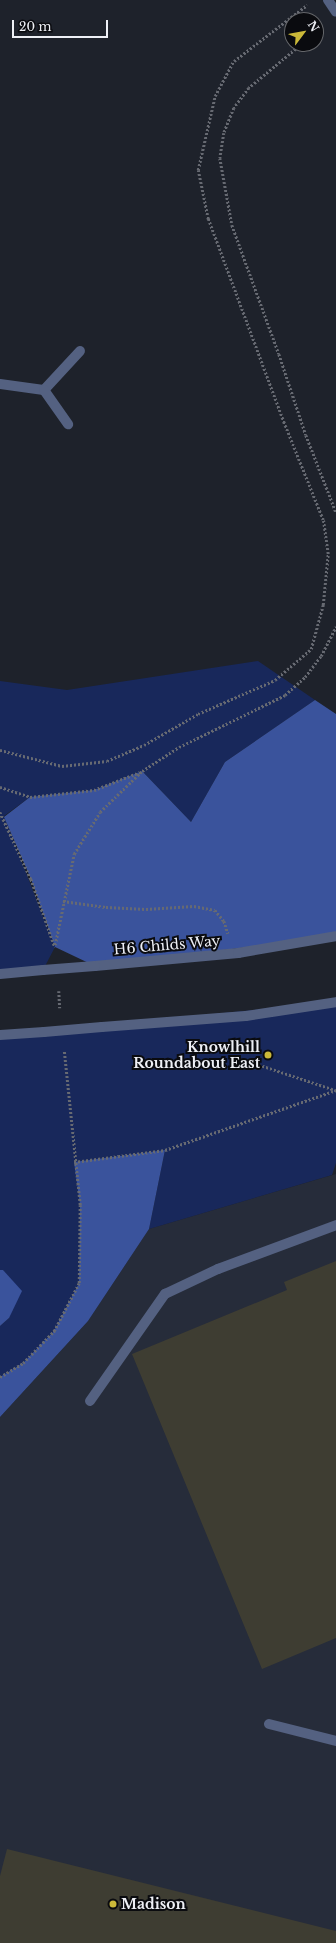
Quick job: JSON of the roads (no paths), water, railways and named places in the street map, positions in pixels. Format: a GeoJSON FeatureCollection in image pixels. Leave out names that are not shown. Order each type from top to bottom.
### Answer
{"type":"FeatureCollection","features":[{"type":"Feature","properties":{"kind":"street"},"geometry":{"type":"LineString","coordinates":[[328,0],[336,12]]}},
{"type":"Feature","properties":{"kind":"street"},"geometry":{"type":"LineString","coordinates":[[44,390],[80,351]]}},
{"type":"Feature","properties":{"kind":"street"},"geometry":{"type":"LineString","coordinates":[[0,384],[44,390],[68,424]]}},
{"type":"Feature","properties":{"kind":"street","name":"H6 Childs Way"},"geometry":{"type":"LineString","coordinates":[[0,974],[238,953],[336,936]]}},
{"type":"Feature","properties":{"kind":"street"},"geometry":{"type":"LineString","coordinates":[[0,1035],[246,1016],[336,1002]]}},
{"type":"Feature","properties":{"kind":"street"},"geometry":{"type":"LineString","coordinates":[[90,1401],[165,1294],[218,1270],[336,1225]]}},
{"type":"Feature","properties":{"kind":"street"},"geometry":{"type":"LineString","coordinates":[[269,1724],[336,1741]]}},
{"type":"Feature","properties":{"kind":"place","name":"Knowlhill Roundabout East"},"geometry":{"type":"Point","coordinates":[268,1055]}},
{"type":"Feature","properties":{"kind":"place","name":"Madison"},"geometry":{"type":"Point","coordinates":[113,1904]}}]}
